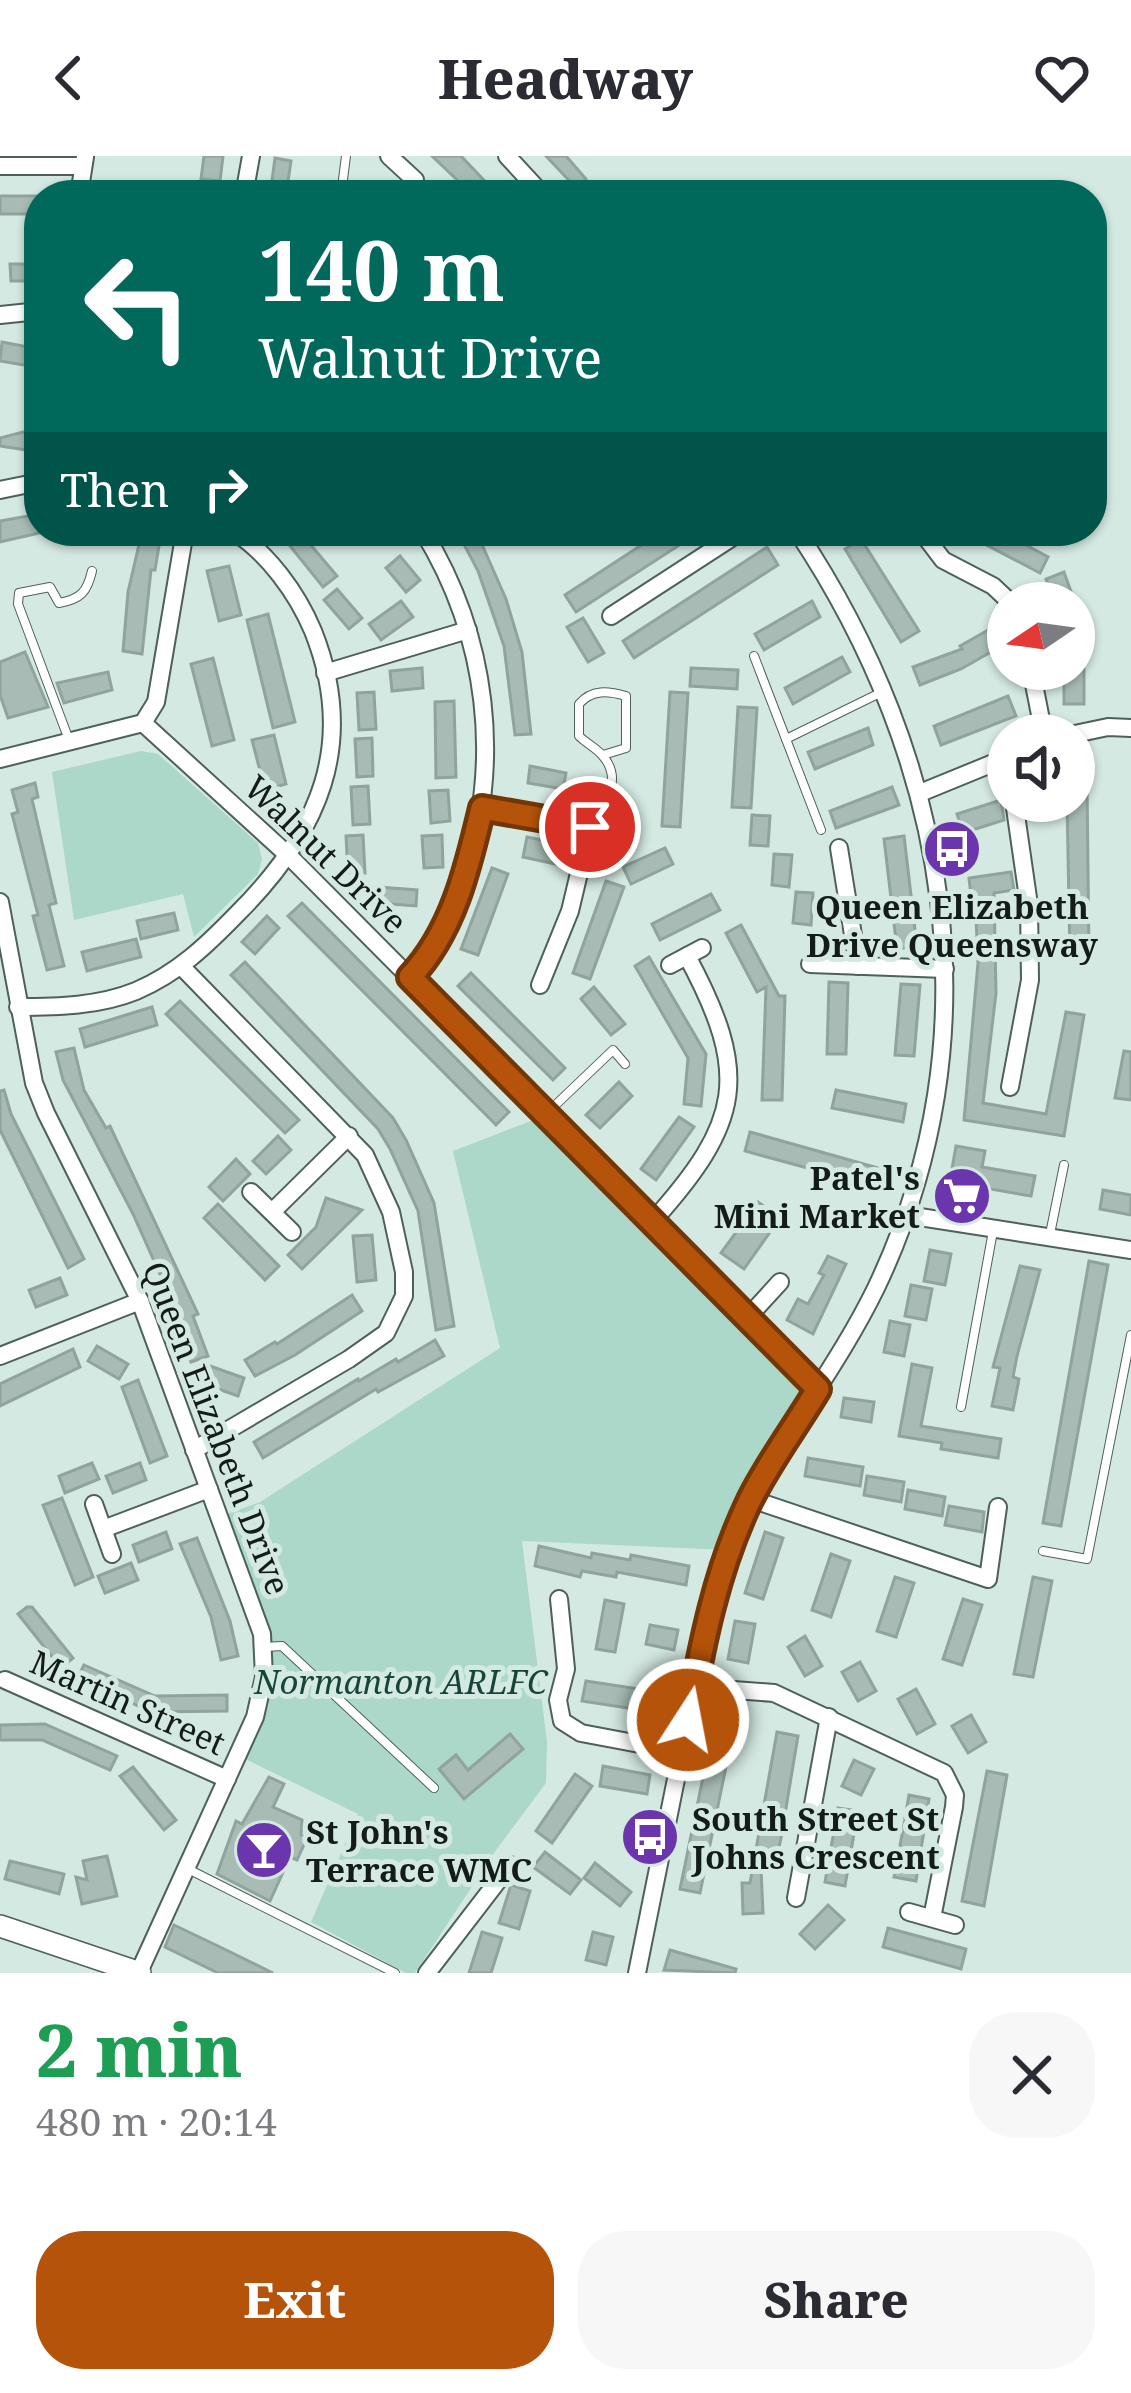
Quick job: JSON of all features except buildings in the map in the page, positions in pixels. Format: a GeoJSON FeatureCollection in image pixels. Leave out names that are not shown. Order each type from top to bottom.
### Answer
{"type":"FeatureCollection","features":[{"type":"Feature","properties":{"kind":"street"},"geometry":{"type":"LineString","coordinates":[[389,156],[415,180]]}},
{"type":"Feature","properties":{"kind":"street"},"geometry":{"type":"LineString","coordinates":[[508,156],[530,180]]}},
{"type":"Feature","properties":{"kind":"street"},"geometry":{"type":"LineString","coordinates":[[0,166],[84,161]]}},
{"type":"Feature","properties":{"kind":"street"},"geometry":{"type":"LineString","coordinates":[[0,759],[143,723],[156,701],[182,546]]}},
{"type":"Feature","properties":{"kind":"street"},"geometry":{"type":"LineString","coordinates":[[18,1007],[107,1000],[132,993],[182,967],[274,877],[308,827],[329,760],[331,704],[325,673],[306,613],[287,584],[248,546]]}},
{"type":"Feature","properties":{"kind":"street"},"geometry":{"type":"LineString","coordinates":[[410,977],[425,961],[456,900],[482,808],[484,715],[468,630],[431,546]]}},
{"type":"Feature","properties":{"kind":"street"},"geometry":{"type":"LineString","coordinates":[[610,616],[719,546]]}},
{"type":"Feature","properties":{"kind":"street"},"geometry":{"type":"LineString","coordinates":[[637,1973],[712,1600],[751,1499],[877,1286],[926,1158],[936,1097],[945,969],[938,880],[920,794],[885,691],[835,591],[806,546]]}},
{"type":"Feature","properties":{"kind":"street"},"geometry":{"type":"LineString","coordinates":[[933,546],[944,560],[987,583]]}},
{"type":"Feature","properties":{"kind":"street"},"geometry":{"type":"LineString","coordinates":[[325,673],[468,630]]}},
{"type":"Feature","properties":{"kind":"street","name":"Walnut Drive"},"geometry":{"type":"LineString","coordinates":[[143,723],[289,856],[818,1389]]}},
{"type":"Feature","properties":{"kind":"street"},"geometry":{"type":"LineString","coordinates":[[1095,730],[1131,728]]}},
{"type":"Feature","properties":{"kind":"street"},"geometry":{"type":"LineString","coordinates":[[920,794],[987,770]]}},
{"type":"Feature","properties":{"kind":"street"},"geometry":{"type":"LineString","coordinates":[[482,808],[590,827],[569,910],[539,985]]}},
{"type":"Feature","properties":{"kind":"street"},"geometry":{"type":"LineString","coordinates":[[1010,1088],[1030,980],[1029,905],[1017,822]]}},
{"type":"Feature","properties":{"kind":"street"},"geometry":{"type":"LineString","coordinates":[[839,848],[858,966]]}},
{"type":"Feature","properties":{"kind":"street","name":"Queen Elizabeth Drive"},"geometry":{"type":"LineString","coordinates":[[0,902],[6,967],[34,1083],[140,1301],[256,1612],[263,1647],[261,1697],[140,1973]]}},
{"type":"Feature","properties":{"kind":"street"},"geometry":{"type":"LineString","coordinates":[[652,1222],[707,1152],[728,1090],[727,1043],[686,956]]}},
{"type":"Feature","properties":{"kind":"street"},"geometry":{"type":"LineString","coordinates":[[810,964],[945,969]]}},
{"type":"Feature","properties":{"kind":"street"},"geometry":{"type":"LineString","coordinates":[[182,967],[349,1136],[372,1167],[391,1212],[404,1272],[404,1296],[386,1333],[194,1450]]}},
{"type":"Feature","properties":{"kind":"street"},"geometry":{"type":"LineString","coordinates":[[272,1212],[349,1136]]}},
{"type":"Feature","properties":{"kind":"street"},"geometry":{"type":"LineString","coordinates":[[251,1192],[292,1232]]}},
{"type":"Feature","properties":{"kind":"street"},"geometry":{"type":"LineString","coordinates":[[907,1214],[1131,1250]]}},
{"type":"Feature","properties":{"kind":"street"},"geometry":{"type":"LineString","coordinates":[[749,1316],[780,1282]]}},
{"type":"Feature","properties":{"kind":"street"},"geometry":{"type":"LineString","coordinates":[[0,1356],[140,1301]]}},
{"type":"Feature","properties":{"kind":"street"},"geometry":{"type":"LineString","coordinates":[[103,1529],[208,1489]]}},
{"type":"Feature","properties":{"kind":"street"},"geometry":{"type":"LineString","coordinates":[[751,1499],[988,1579],[998,1507]]}},
{"type":"Feature","properties":{"kind":"street"},"geometry":{"type":"LineString","coordinates":[[94,1504],[112,1554]]}},
{"type":"Feature","properties":{"kind":"street"},"geometry":{"type":"LineString","coordinates":[[559,1599],[566,1670],[558,1700],[562,1720],[581,1733],[682,1752]]}},
{"type":"Feature","properties":{"kind":"street","name":"Martin Street"},"geometry":{"type":"LineString","coordinates":[[5,1680],[227,1779]]}},
{"type":"Feature","properties":{"kind":"street"},"geometry":{"type":"LineString","coordinates":[[694,1687],[774,1693],[932,1766],[950,1782],[954,1807],[932,1918]]}},
{"type":"Feature","properties":{"kind":"street"},"geometry":{"type":"LineString","coordinates":[[795,1902],[830,1717]]}},
{"type":"Feature","properties":{"kind":"street"},"geometry":{"type":"LineString","coordinates":[[427,1973],[510,1865]]}},
{"type":"Feature","properties":{"kind":"street"},"geometry":{"type":"LineString","coordinates":[[909,1912],[955,1925]]}},
{"type":"Feature","properties":{"kind":"street"},"geometry":{"type":"LineString","coordinates":[[0,1925],[140,1973]]}},
{"type":"Feature","properties":{"kind":"lane"},"geometry":{"type":"LineString","coordinates":[[70,741],[18,604],[19,593],[50,587],[59,603],[73,601],[83,595],[92,571]]}},
{"type":"Feature","properties":{"kind":"lane"},"geometry":{"type":"LineString","coordinates":[[754,656],[821,830]]}},
{"type":"Feature","properties":{"kind":"lane"},"geometry":{"type":"LineString","coordinates":[[590,827],[609,799],[613,780],[603,755],[579,736],[579,704],[586,696],[608,691],[626,696],[626,748],[603,755]]}},
{"type":"Feature","properties":{"kind":"lane"},"geometry":{"type":"LineString","coordinates":[[786,739],[885,691]]}},
{"type":"Feature","properties":{"kind":"lane"},"geometry":{"type":"LineString","coordinates":[[544,1116],[613,1050],[625,1064]]}},
{"type":"Feature","properties":{"kind":"lane"},"geometry":{"type":"LineString","coordinates":[[1049,1239],[1064,1165]]}},
{"type":"Feature","properties":{"kind":"lane"},"geometry":{"type":"LineString","coordinates":[[961,1406],[994,1229]]}},
{"type":"Feature","properties":{"kind":"lane"},"geometry":{"type":"LineString","coordinates":[[1043,1551],[1087,1558],[1131,1335]]}},
{"type":"Feature","properties":{"kind":"lane"},"geometry":{"type":"LineString","coordinates":[[263,1647],[282,1646],[434,1788]]}},
{"type":"Feature","properties":{"kind":"lane"},"geometry":{"type":"LineString","coordinates":[[187,1869],[395,1973]]}},
{"type":"Feature","properties":{"kind":"green space"},"geometry":{"type":"Polygon","coordinates":[[[141,751],[158,754],[258,843],[262,859],[258,874],[194,937],[183,894],[74,920],[52,772],[141,751]]]}},
{"type":"Feature","properties":{"kind":"green space","name":"Normanton ARLFC"},"geometry":{"type":"Polygon","coordinates":[[[544,1116],[819,1389],[728,1550],[522,1541],[547,1742],[546,1783],[415,1973],[406,1973],[311,1922],[358,1814],[237,1755],[264,1655],[219,1517],[260,1502],[500,1348],[453,1151],[544,1116]]]}},
{"type":"Feature","properties":{"kind":"place","name":"Queen Elizabeth Drive Queensway"},"geometry":{"type":"Point","coordinates":[952,849]}},
{"type":"Feature","properties":{"kind":"place","name":"Patel's Mini Market"},"geometry":{"type":"Point","coordinates":[962,1196]}},
{"type":"Feature","properties":{"kind":"place","name":"South Street St Johns Crescent"},"geometry":{"type":"Point","coordinates":[650,1837]}},
{"type":"Feature","properties":{"kind":"place","name":"St John's Terrace WMC"},"geometry":{"type":"Point","coordinates":[264,1850]}},
{"type":"Feature","properties":{"kind":"route"},"geometry":{"type":"LineString","coordinates":[[590,827],[482,808],[456,900],[425,961],[410,977],[818,1389],[751,1499],[728,1550],[712,1600],[688,1720]]}}]}
